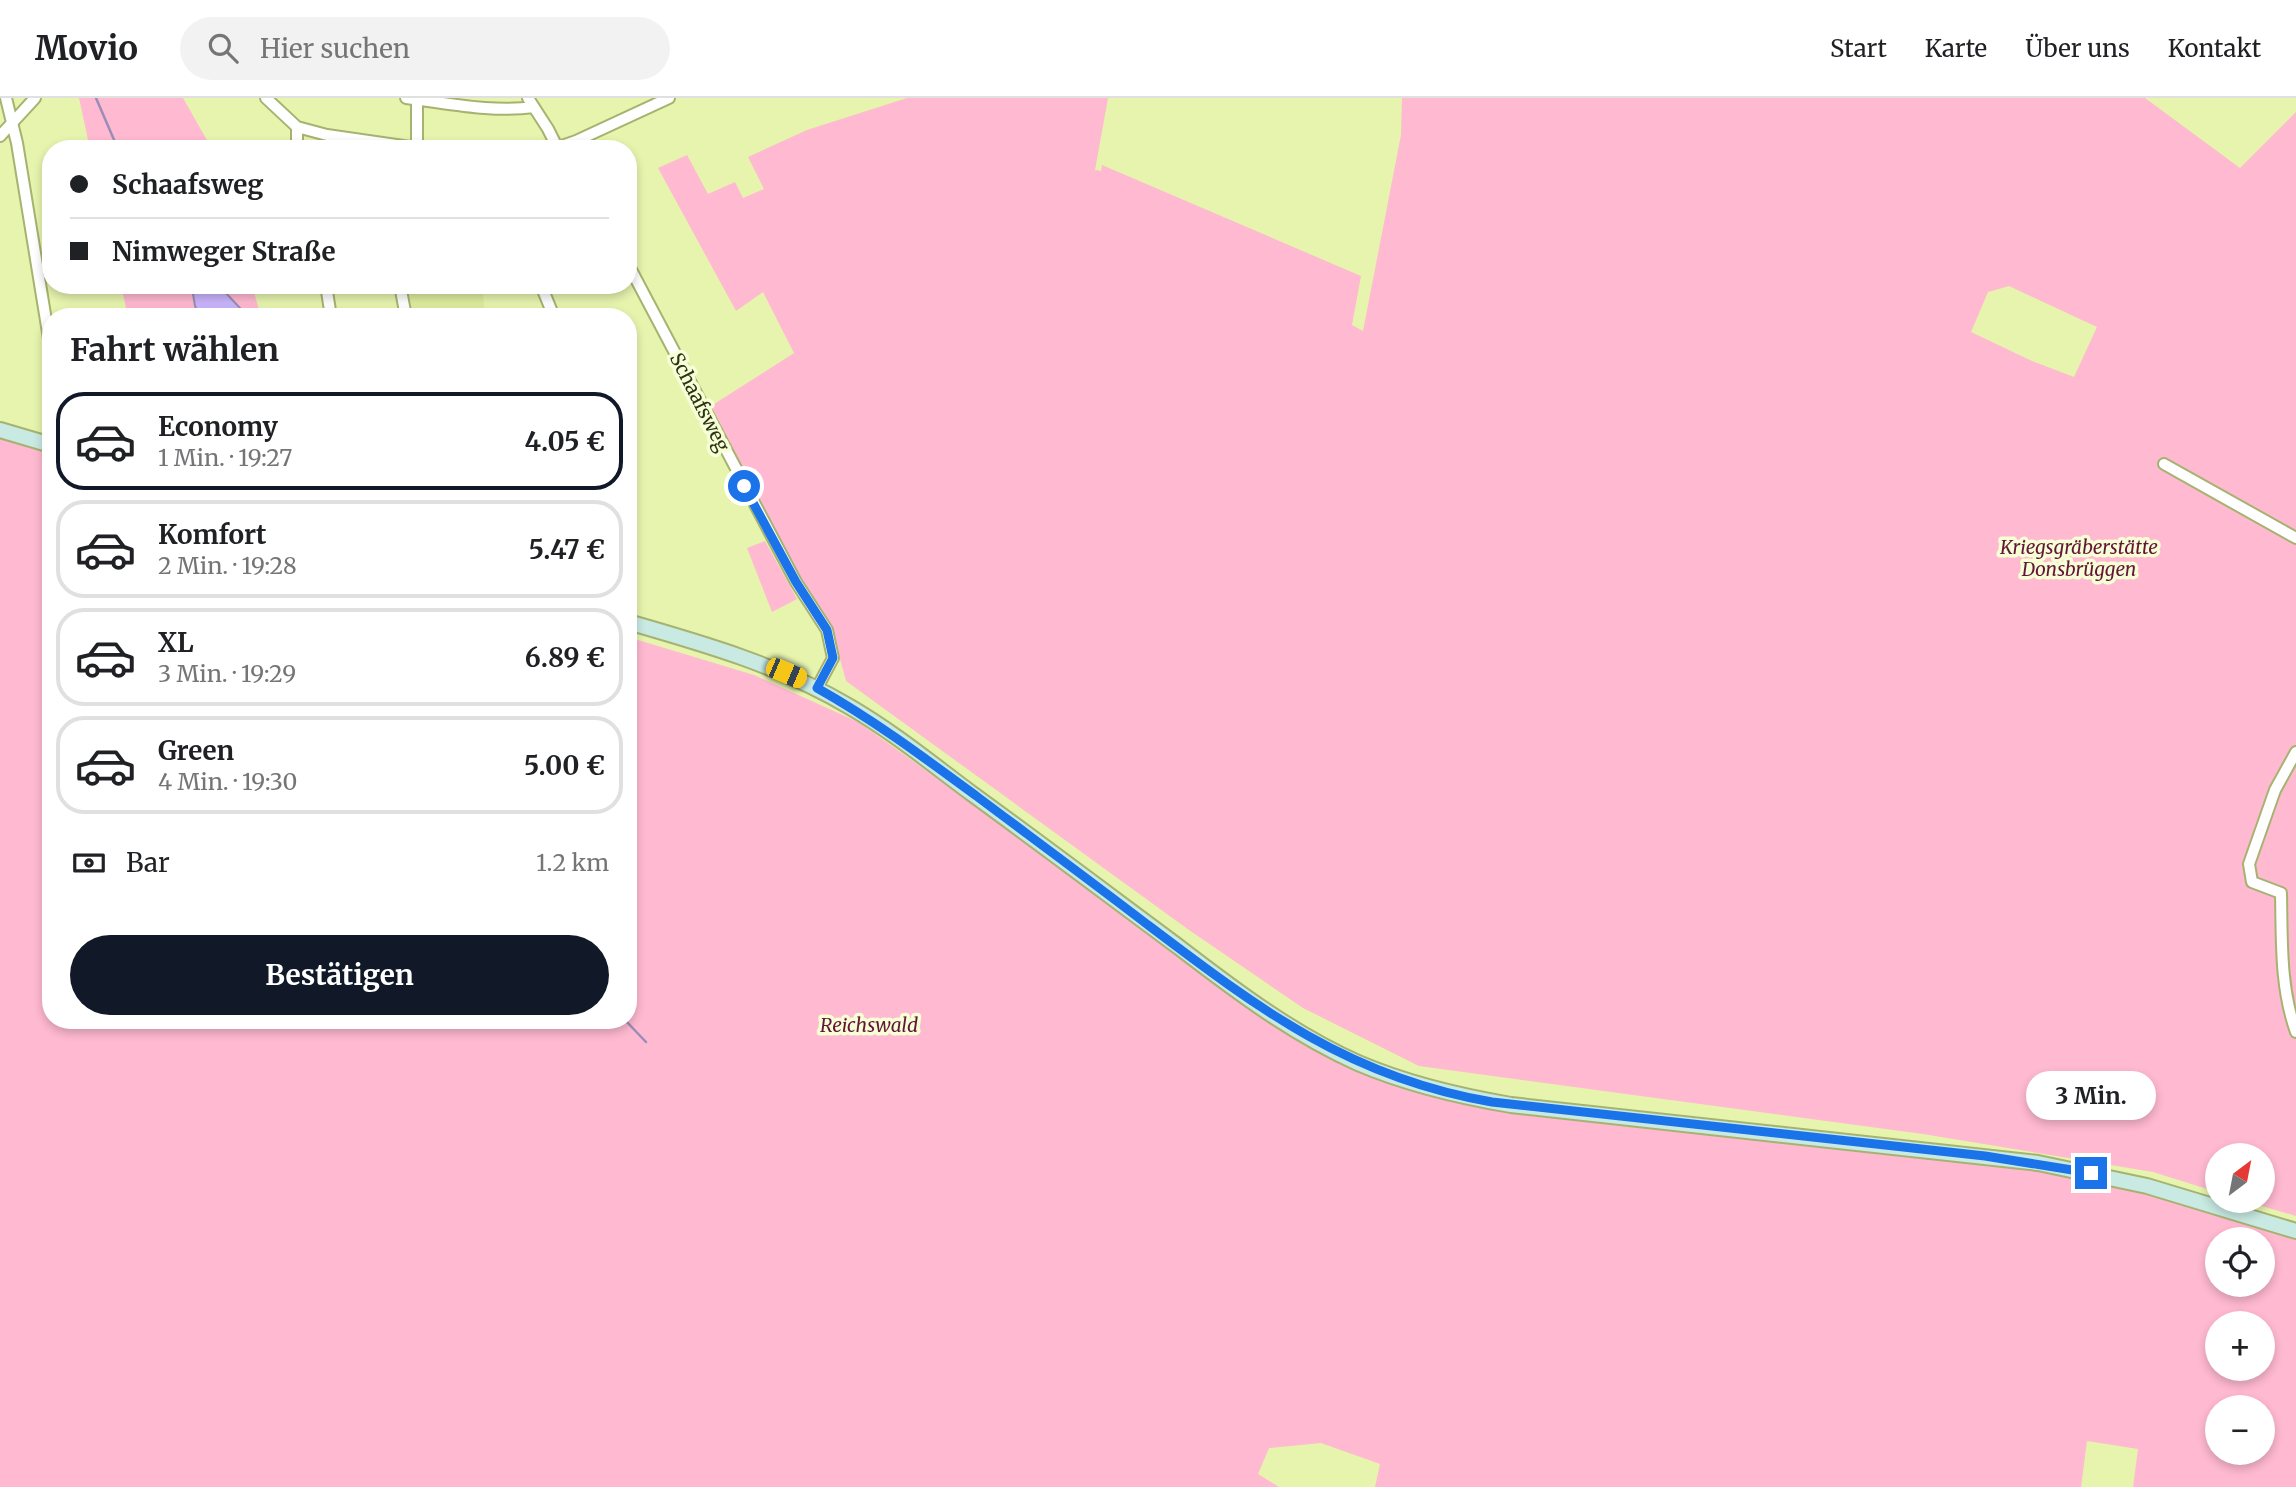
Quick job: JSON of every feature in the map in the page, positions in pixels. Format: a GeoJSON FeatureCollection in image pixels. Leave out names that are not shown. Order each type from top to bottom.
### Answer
{"type":"FeatureCollection","features":[{"type":"Feature","properties":{"kind":"main road"},"geometry":{"type":"LineString","coordinates":[[0,430],[42,442]]}},
{"type":"Feature","properties":{"kind":"main road"},"geometry":{"type":"LineString","coordinates":[[637,625],[730,652],[773,668],[817,688],[881,726],[1278,1019],[1328,1048],[1384,1073],[1452,1094],[1511,1105],[2038,1163],[2147,1186],[2296,1231]]}},
{"type":"Feature","properties":{"kind":"street"},"geometry":{"type":"LineString","coordinates":[[6,98],[17,143],[44,308]]}},
{"type":"Feature","properties":{"kind":"street"},"geometry":{"type":"LineString","coordinates":[[0,136],[35,98]]}},
{"type":"Feature","properties":{"kind":"street"},"geometry":{"type":"LineString","coordinates":[[578,140],[669,98]]}},
{"type":"Feature","properties":{"kind":"street"},"geometry":{"type":"LineString","coordinates":[[271,99],[297,127],[362,140]]}},
{"type":"Feature","properties":{"kind":"street"},"geometry":{"type":"LineString","coordinates":[[416,140],[412,99],[482,107],[520,108],[531,102],[552,140]]}},
{"type":"Feature","properties":{"kind":"street"},"geometry":{"type":"LineString","coordinates":[[297,127],[297,140]]}},
{"type":"Feature","properties":{"kind":"street","name":"Schaafsweg"},"geometry":{"type":"LineString","coordinates":[[637,281],[796,582],[827,630],[833,658],[817,688]]}},
{"type":"Feature","properties":{"kind":"street"},"geometry":{"type":"LineString","coordinates":[[2164,464],[2296,538]]}},
{"type":"Feature","properties":{"kind":"street"},"geometry":{"type":"LineString","coordinates":[[2296,752],[2275,790],[2249,864],[2252,882],[2281,893],[2283,972],[2287,1007],[2296,1032]]}},
{"type":"Feature","properties":{"kind":"shaded area"},"geometry":{"type":"Polygon","coordinates":[[[193,294],[227,294],[240,308],[196,308],[193,294]]]}},
{"type":"Feature","properties":{"kind":"shaded area"},"geometry":{"type":"Polygon","coordinates":[[[406,294],[483,294],[484,308],[410,308],[406,294]]]}},
{"type":"Feature","properties":{"kind":"green space"},"geometry":{"type":"Polygon","coordinates":[[[79,98],[183,98],[207,140],[88,140],[79,98]]]}},
{"type":"Feature","properties":{"kind":"green space","name":"Kriegsgräberstätte Donsbrüggen"},"geometry":{"type":"Polygon","coordinates":[[[907,98],[1108,98],[1095,170],[1101,171],[1102,165],[1361,276],[1352,325],[1363,331],[1401,135],[1402,98],[2145,98],[2240,168],[2296,112],[2296,1216],[2275,1210],[2275,1143],[2205,1143],[2205,1188],[2153,1172],[1923,1134],[1419,1066],[1303,1008],[1189,930],[846,681],[833,633],[777,536],[711,406],[794,353],[763,292],[736,311],[658,168],[687,155],[708,194],[735,182],[743,198],[764,189],[748,157],[807,130],[907,98]],[[2009,286],[1988,292],[1971,332],[2032,361],[2074,377],[2097,327],[2009,286]]]}},
{"type":"Feature","properties":{"kind":"green space"},"geometry":{"type":"Polygon","coordinates":[[[123,294],[255,294],[258,308],[126,308],[123,294]]]}},
{"type":"Feature","properties":{"kind":"green space","name":"Reichswald"},"geometry":{"type":"Polygon","coordinates":[[[0,438],[42,450],[42,1029],[637,1029],[637,640],[754,675],[858,722],[1165,940],[1328,1048],[1442,1091],[1929,1150],[2147,1186],[2205,1206],[2205,1213],[2226,1213],[2267,1227],[2205,1227],[2205,1297],[2275,1297],[2275,1230],[2296,1237],[2296,1487],[2133,1487],[2138,1449],[2087,1441],[2081,1487],[1375,1487],[1380,1464],[1321,1443],[1269,1448],[1258,1474],[1279,1487],[0,1487],[0,438]]]}},
{"type":"Feature","properties":{"kind":"green space"},"geometry":{"type":"Polygon","coordinates":[[[765,541],[797,599],[772,612],[747,548],[765,541]]]}},
{"type":"Feature","properties":{"kind":"waterway"},"geometry":{"type":"LineString","coordinates":[[96,98],[114,140]]}},
{"type":"Feature","properties":{"kind":"waterway"},"geometry":{"type":"LineString","coordinates":[[634,1029],[646,1042]]}},
{"type":"Feature","properties":{"kind":"route"},"geometry":{"type":"LineString","coordinates":[[744,486],[796,582],[827,630],[833,658],[817,688],[881,726],[1210,971],[1278,1019],[1328,1048],[1384,1073],[1473,1099],[1640,1120],[1985,1156],[2091,1173]]}}]}
